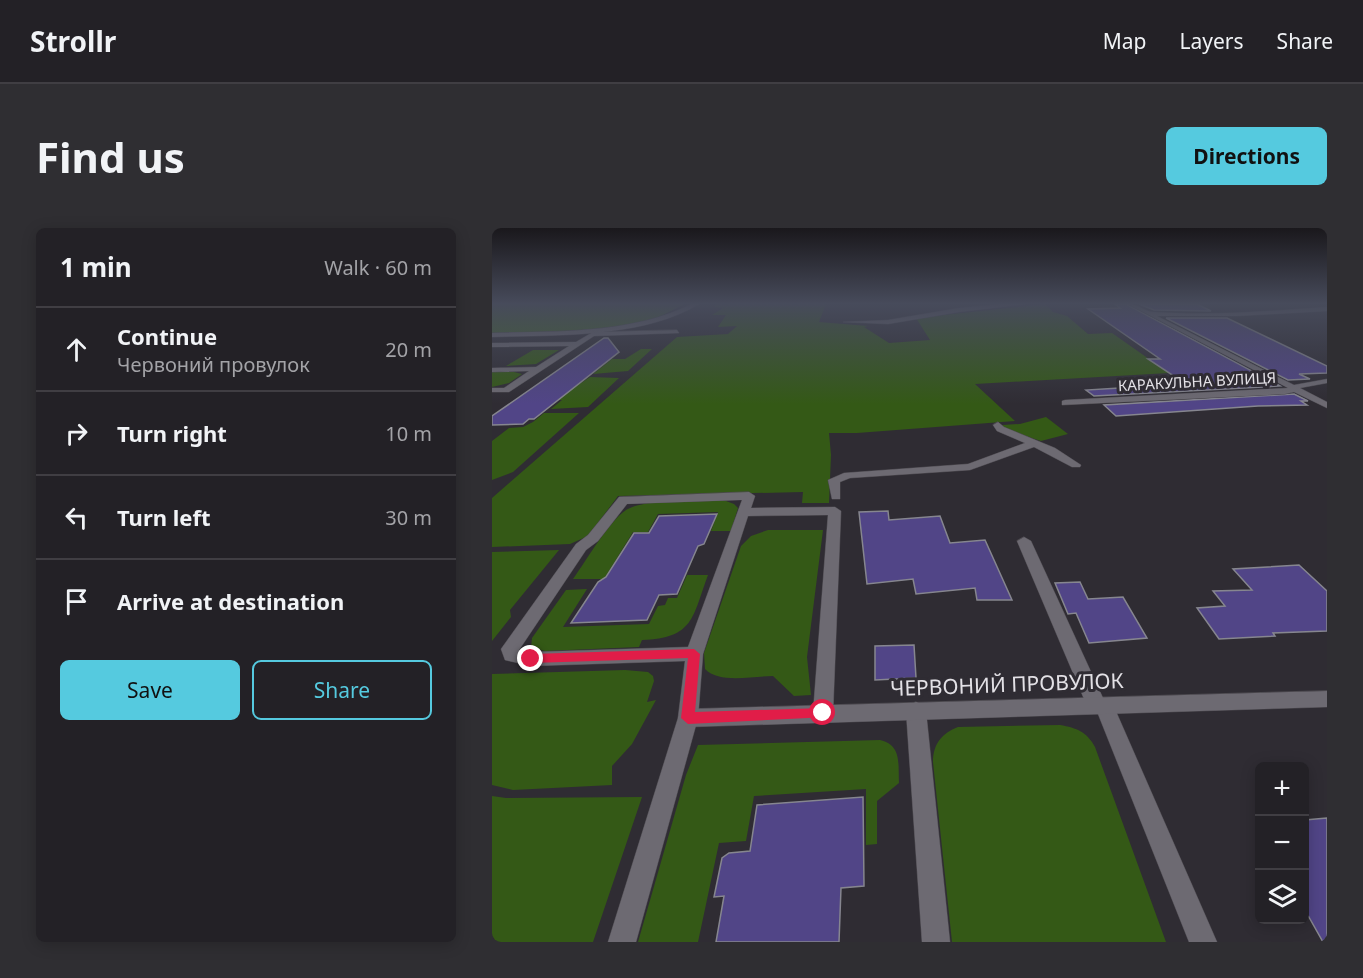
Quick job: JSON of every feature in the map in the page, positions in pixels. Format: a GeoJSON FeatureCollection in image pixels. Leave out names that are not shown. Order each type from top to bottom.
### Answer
{"type":"FeatureCollection","features":[{"type":"Feature","properties":{"kind":"street"},"geometry":{"type":"LineString","coordinates":[[492,390],[506,390],[586,337]]}},
{"type":"Feature","properties":{"kind":"street"},"geometry":{"type":"LineString","coordinates":[[1195,337],[1327,405]]}},
{"type":"Feature","properties":{"kind":"street"},"geometry":{"type":"LineString","coordinates":[[492,345],[578,344]]}},
{"type":"Feature","properties":{"kind":"street"},"geometry":{"type":"LineString","coordinates":[[492,370],[538,369]]}},
{"type":"Feature","properties":{"kind":"street","name":"КАРАКУЛЬНА ВУЛИЦЯ"},"geometry":{"type":"LineString","coordinates":[[1065,403],[1285,392],[1295,387],[1327,381]]}},
{"type":"Feature","properties":{"kind":"street"},"geometry":{"type":"LineString","coordinates":[[998,425],[1000,429],[1034,443],[1076,465]]}},
{"type":"Feature","properties":{"kind":"street"},"geometry":{"type":"LineString","coordinates":[[836,496],[834,480],[848,475],[970,467],[1034,443]]}},
{"type":"Feature","properties":{"kind":"street"},"geometry":{"type":"LineString","coordinates":[[622,942],[688,718],[694,654],[750,496],[623,500],[593,538],[581,547],[510,649],[511,655],[531,659],[694,654]]}},
{"type":"Feature","properties":{"kind":"street"},"geometry":{"type":"LineString","coordinates":[[745,512],[835,511],[823,713]]}},
{"type":"Feature","properties":{"kind":"street"},"geometry":{"type":"LineString","coordinates":[[1024,541],[1101,706],[1203,942]]}},
{"type":"Feature","properties":{"kind":"street","name":"ЧЕРВОНИЙ ПРОВУЛОК"},"geometry":{"type":"LineString","coordinates":[[688,718],[1327,699]]}},
{"type":"Feature","properties":{"kind":"street"},"geometry":{"type":"LineString","coordinates":[[916,711],[936,942]]}},
{"type":"Feature","properties":{"kind":"green space"},"geometry":{"type":"Polygon","coordinates":[[[677,337],[880,337],[889,343],[930,340],[928,337],[1118,337],[1169,373],[975,384],[1015,421],[857,433],[829,433],[831,455],[829,503],[802,503],[803,492],[618,496],[588,536],[570,544],[492,547],[492,498],[677,337]]]}},
{"type":"Feature","properties":{"kind":"green space"},"geometry":{"type":"Polygon","coordinates":[[[641,349],[652,349],[628,371],[593,374],[612,359],[625,359],[641,349]]]}},
{"type":"Feature","properties":{"kind":"green space"},"geometry":{"type":"Polygon","coordinates":[[[533,350],[559,350],[536,364],[506,366],[533,350]]]}},
{"type":"Feature","properties":{"kind":"green space"},"geometry":{"type":"Polygon","coordinates":[[[510,371],[522,374],[509,383],[492,387],[492,372],[510,371]]]}},
{"type":"Feature","properties":{"kind":"green space"},"geometry":{"type":"Polygon","coordinates":[[[590,377],[619,378],[588,407],[551,409],[562,400],[552,400],[573,384],[581,383],[590,377]]]}},
{"type":"Feature","properties":{"kind":"green space"},"geometry":{"type":"Polygon","coordinates":[[[544,413],[579,413],[513,472],[492,480],[492,441],[509,428],[523,427],[544,413]]]}},
{"type":"Feature","properties":{"kind":"green space"},"geometry":{"type":"Polygon","coordinates":[[[1046,417],[1068,434],[1041,441],[1004,429],[1002,425],[1020,424],[1046,417]]]}},
{"type":"Feature","properties":{"kind":"green space"},"geometry":{"type":"Polygon","coordinates":[[[726,501],[738,508],[731,531],[711,531],[718,512],[658,514],[648,532],[633,532],[604,579],[573,579],[605,532],[626,510],[659,502],[726,501]]]}},
{"type":"Feature","properties":{"kind":"green space"},"geometry":{"type":"Polygon","coordinates":[[[768,530],[823,530],[807,657],[811,695],[794,696],[773,676],[727,678],[711,674],[705,669],[704,653],[741,546],[751,536],[768,530]]]}},
{"type":"Feature","properties":{"kind":"green space"},"geometry":{"type":"Polygon","coordinates":[[[559,550],[510,610],[511,617],[492,641],[492,552],[559,550]]]}},
{"type":"Feature","properties":{"kind":"green space"},"geometry":{"type":"Polygon","coordinates":[[[687,575],[708,575],[694,614],[682,630],[672,635],[642,640],[639,647],[545,651],[531,647],[532,638],[566,590],[587,589],[563,627],[649,624],[658,606],[665,605],[668,598],[677,598],[687,575]]]}},
{"type":"Feature","properties":{"kind":"green space"},"geometry":{"type":"Polygon","coordinates":[[[625,670],[648,672],[653,676],[654,681],[647,702],[656,700],[632,744],[612,766],[612,785],[513,790],[492,785],[492,674],[625,670]]]}},
{"type":"Feature","properties":{"kind":"green space"},"geometry":{"type":"Polygon","coordinates":[[[1060,725],[1081,731],[1095,747],[1166,942],[952,942],[933,762],[937,745],[947,732],[958,727],[1060,725]]]}},
{"type":"Feature","properties":{"kind":"green space"},"geometry":{"type":"Polygon","coordinates":[[[880,740],[892,746],[895,751],[899,783],[877,801],[877,844],[866,845],[866,789],[754,796],[746,841],[719,843],[698,942],[638,942],[686,775],[698,745],[880,740]]]}},
{"type":"Feature","properties":{"kind":"green space"},"geometry":{"type":"Polygon","coordinates":[[[492,796],[506,798],[642,797],[593,942],[492,942],[492,796]]]}},
{"type":"Feature","properties":{"kind":"building"},"geometry":{"type":"Polygon","coordinates":[[[1129,337],[1189,337],[1280,386],[1094,396],[1086,390],[1135,387],[1129,382],[1180,380],[1148,359],[1160,359],[1129,337]]]}},
{"type":"Feature","properties":{"kind":"building"},"geometry":{"type":"Polygon","coordinates":[[[1204,337],[1267,337],[1327,366],[1327,373],[1299,374],[1310,379],[1288,380],[1204,337]]]}},
{"type":"Feature","properties":{"kind":"building"},"geometry":{"type":"Polygon","coordinates":[[[604,338],[608,338],[619,352],[534,419],[529,419],[523,424],[492,425],[492,416],[604,338]]]}},
{"type":"Feature","properties":{"kind":"building"},"geometry":{"type":"Polygon","coordinates":[[[1294,394],[1308,401],[1301,401],[1307,405],[1258,406],[1116,416],[1104,405],[1294,394]]]}},
{"type":"Feature","properties":{"kind":"building"},"geometry":{"type":"Polygon","coordinates":[[[888,511],[889,520],[940,516],[950,543],[985,540],[1012,600],[977,600],[975,588],[916,594],[913,579],[867,584],[859,512],[888,511]]]}},
{"type":"Feature","properties":{"kind":"building"},"geometry":{"type":"Polygon","coordinates":[[[717,514],[704,544],[698,546],[677,594],[659,595],[647,620],[571,623],[598,582],[606,577],[634,533],[649,533],[659,516],[717,514]]]}},
{"type":"Feature","properties":{"kind":"building"},"geometry":{"type":"Polygon","coordinates":[[[1299,565],[1327,591],[1327,631],[1273,633],[1275,636],[1219,639],[1197,608],[1225,606],[1213,591],[1252,590],[1233,569],[1299,565]]]}},
{"type":"Feature","properties":{"kind":"building"},"geometry":{"type":"Polygon","coordinates":[[[1080,582],[1088,599],[1123,597],[1147,638],[1089,643],[1076,613],[1068,614],[1055,583],[1080,582]]]}},
{"type":"Feature","properties":{"kind":"building"},"geometry":{"type":"Polygon","coordinates":[[[914,645],[916,678],[875,680],[875,646],[914,645]]]}},
{"type":"Feature","properties":{"kind":"building"},"geometry":{"type":"Polygon","coordinates":[[[863,797],[864,886],[841,888],[839,942],[716,942],[724,896],[714,897],[722,858],[729,853],[750,851],[757,805],[863,797]]]}},
{"type":"Feature","properties":{"kind":"building"},"geometry":{"type":"Polygon","coordinates":[[[1327,818],[1327,942],[1323,942],[1309,917],[1309,820],[1327,818]]]}},
{"type":"Feature","properties":{"kind":"route"},"geometry":{"type":"LineString","coordinates":[[531,659],[694,654],[688,718],[823,713]]}}]}
